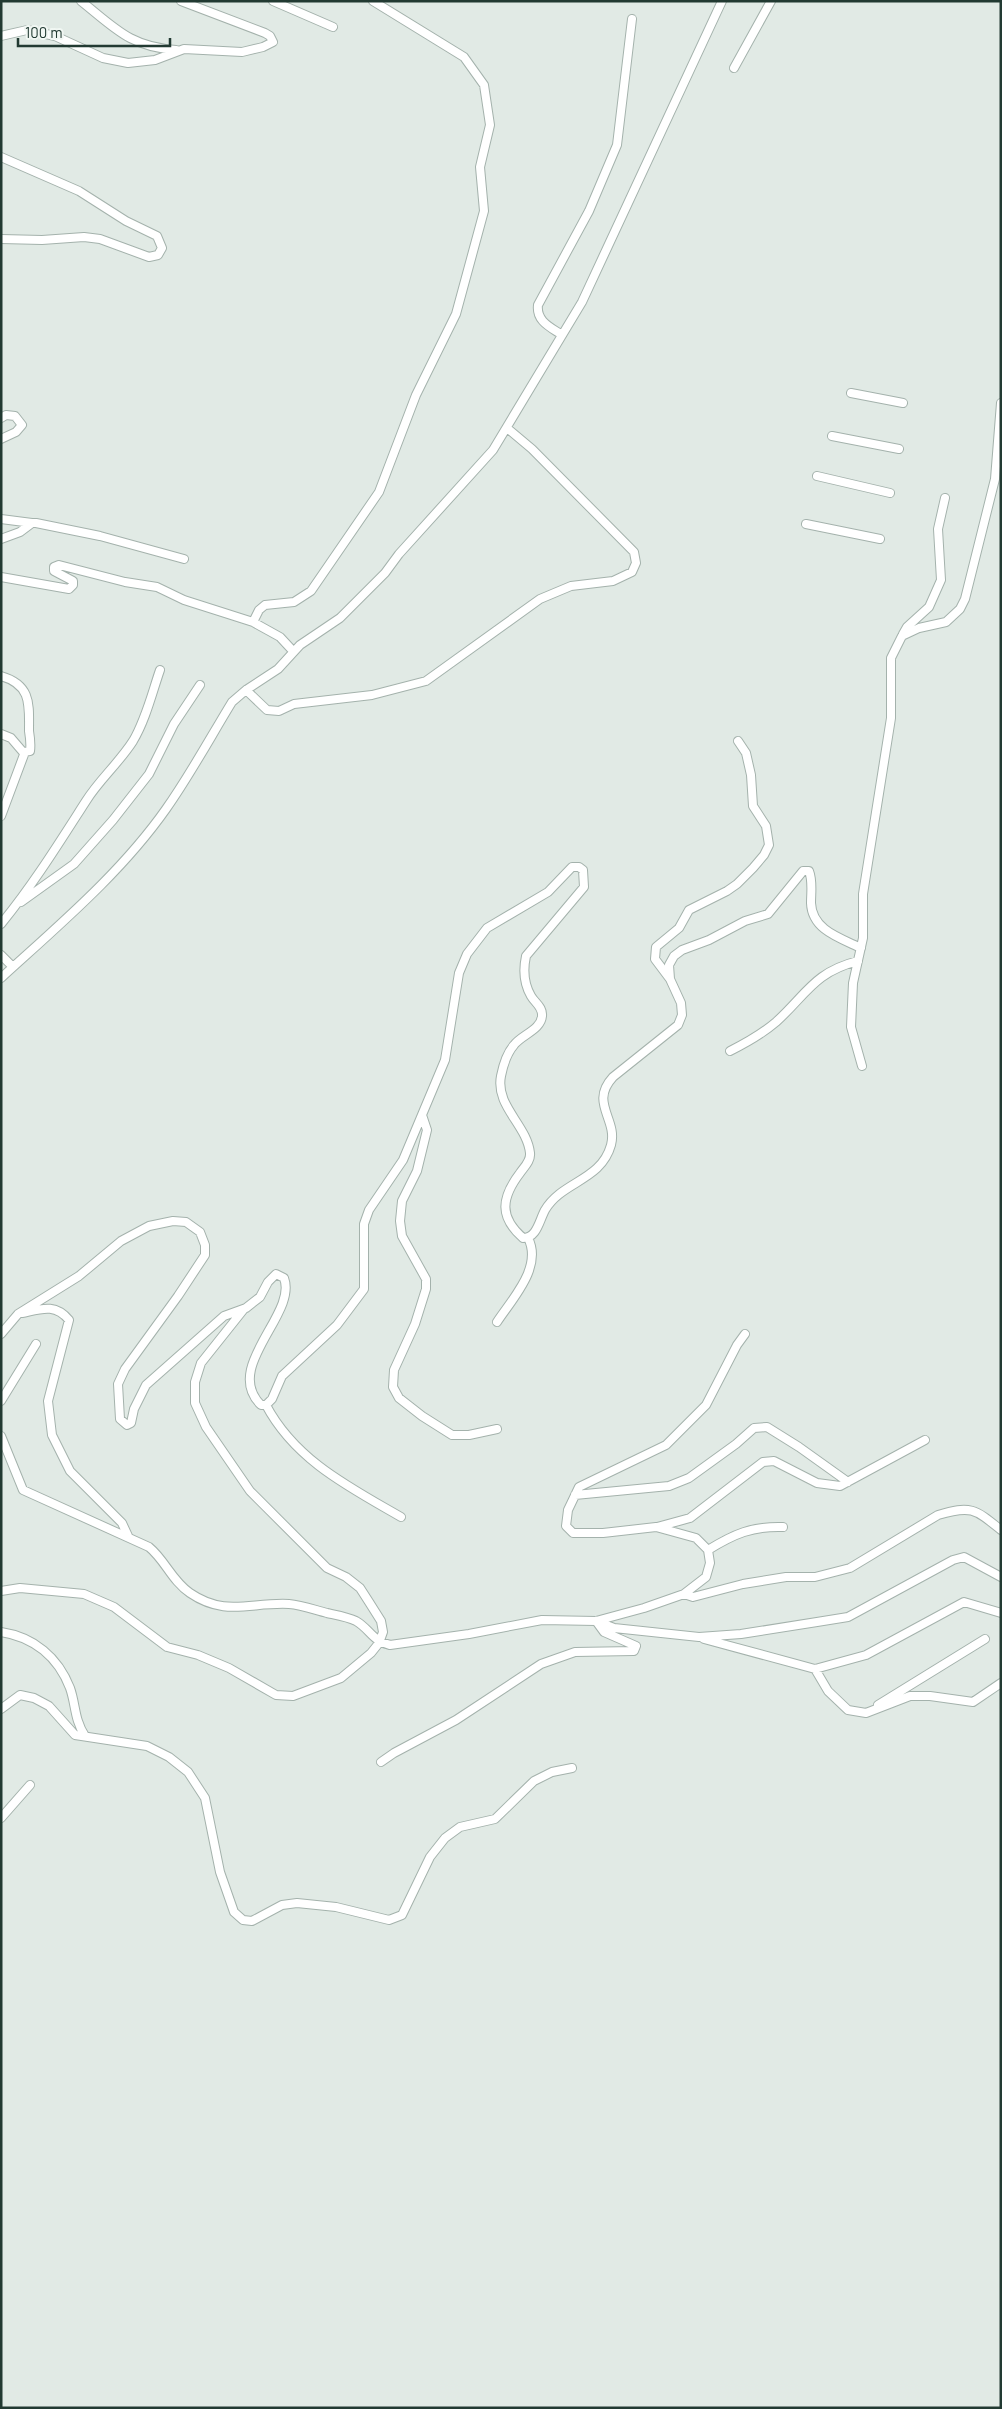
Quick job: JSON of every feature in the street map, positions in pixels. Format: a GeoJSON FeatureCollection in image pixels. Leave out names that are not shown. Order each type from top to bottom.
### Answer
{"type":"FeatureCollection","features":[{"type":"Feature","properties":{"kind":"street"},"geometry":{"type":"LineString","coordinates":[[81,1],[112,28],[131,39],[153,48],[176,50],[197,48],[242,52],[263,47],[273,42],[265,33],[181,1]]}},
{"type":"Feature","properties":{"kind":"street"},"geometry":{"type":"LineString","coordinates":[[273,1],[333,27]]}},
{"type":"Feature","properties":{"kind":"street"},"geometry":{"type":"LineString","coordinates":[[253,622],[259,610],[265,604],[294,602],[310,591],[379,492],[416,395],[456,314],[484,211],[480,167],[490,125],[484,85],[464,57],[373,1]]}},
{"type":"Feature","properties":{"kind":"street"},"geometry":{"type":"LineString","coordinates":[[1,978],[80,904],[136,846],[166,809],[232,702],[246,690],[278,669],[293,651],[340,618],[385,573],[399,554],[493,450],[582,302],[722,1]]}},
{"type":"Feature","properties":{"kind":"street"},"geometry":{"type":"LineString","coordinates":[[734,68],[771,1]]}},
{"type":"Feature","properties":{"kind":"street"},"geometry":{"type":"LineString","coordinates":[[562,335],[541,320],[537,313],[538,305],[593,204],[617,145],[632,19]]}},
{"type":"Feature","properties":{"kind":"street"},"geometry":{"type":"LineString","coordinates":[[1,36],[27,30],[55,36],[103,58],[128,63],[155,60],[176,50]]}},
{"type":"Feature","properties":{"kind":"street"},"geometry":{"type":"LineString","coordinates":[[1,158],[78,191],[126,221],[157,236],[162,248],[158,255],[149,257],[100,240],[84,237],[42,240],[1,239]]}},
{"type":"Feature","properties":{"kind":"street"},"geometry":{"type":"LineString","coordinates":[[851,392],[903,403]]}},
{"type":"Feature","properties":{"kind":"street"},"geometry":{"type":"LineString","coordinates":[[902,636],[919,628],[946,622],[960,609],[965,599],[995,479],[1001,403]]}},
{"type":"Feature","properties":{"kind":"street"},"geometry":{"type":"LineString","coordinates":[[1,418],[6,415],[15,416],[22,425],[16,432],[1,439]]}},
{"type":"Feature","properties":{"kind":"street"},"geometry":{"type":"LineString","coordinates":[[246,690],[267,710],[279,711],[294,704],[372,695],[426,681],[540,599],[571,586],[613,582],[632,572],[636,563],[634,552],[532,449],[507,428]]}},
{"type":"Feature","properties":{"kind":"street"},"geometry":{"type":"LineString","coordinates":[[832,436],[899,449]]}},
{"type":"Feature","properties":{"kind":"street"},"geometry":{"type":"LineString","coordinates":[[817,476],[890,493]]}},
{"type":"Feature","properties":{"kind":"street"},"geometry":{"type":"LineString","coordinates":[[862,1066],[852,1027],[853,983],[861,948],[863,894],[891,718],[890,658],[907,627],[925,612],[939,588],[942,573],[938,529],[945,498]]}},
{"type":"Feature","properties":{"kind":"street"},"geometry":{"type":"LineString","coordinates":[[1,519],[32,522],[100,536],[184,559]]}},
{"type":"Feature","properties":{"kind":"street"},"geometry":{"type":"LineString","coordinates":[[1,539],[20,532],[32,522]]}},
{"type":"Feature","properties":{"kind":"street"},"geometry":{"type":"LineString","coordinates":[[806,524],[880,539]]}},
{"type":"Feature","properties":{"kind":"street"},"geometry":{"type":"LineString","coordinates":[[1,577],[69,589],[73,586],[73,581],[56,573],[53,569],[55,566],[69,566],[125,582],[157,587],[184,600],[253,622],[280,637],[293,651]]}},
{"type":"Feature","properties":{"kind":"street"},"geometry":{"type":"LineString","coordinates":[[1,924],[60,844],[87,799],[133,740],[145,714],[160,670]]}},
{"type":"Feature","properties":{"kind":"street"},"geometry":{"type":"LineString","coordinates":[[1,676],[17,684],[29,701],[31,715],[31,749],[25,752],[1,816]]}},
{"type":"Feature","properties":{"kind":"street"},"geometry":{"type":"LineString","coordinates":[[16,906],[74,864],[114,820],[149,774],[174,724],[200,685]]}},
{"type":"Feature","properties":{"kind":"street"},"geometry":{"type":"LineString","coordinates":[[1,734],[11,738],[25,752]]}},
{"type":"Feature","properties":{"kind":"street"},"geometry":{"type":"LineString","coordinates":[[1,1591],[20,1588],[84,1594],[114,1607],[167,1646],[198,1655],[229,1668],[276,1696],[293,1696],[341,1678],[379,1643],[383,1632],[381,1621],[360,1588],[346,1577],[327,1568],[250,1490],[206,1427],[195,1403],[195,1382],[202,1363],[246,1308],[260,1297],[268,1282],[276,1274],[284,1278],[288,1287],[282,1305],[254,1357],[250,1378],[254,1398],[261,1405],[266,1405],[272,1400],[282,1376],[337,1325],[364,1289],[364,1224],[369,1210],[403,1160],[445,1060],[459,973],[467,954],[487,928],[548,892],[572,867],[579,867],[583,870],[584,887],[526,956],[526,984],[542,1009],[542,1017],[538,1025],[514,1043],[507,1056],[501,1076],[499,1090],[527,1142],[530,1154],[529,1161],[513,1182],[506,1199],[504,1213],[510,1227],[523,1238],[528,1238],[534,1233],[546,1209],[559,1194],[594,1173],[605,1157],[611,1143],[602,1095],[604,1086],[678,1025],[682,1015],[681,1004],[670,979],[655,959],[656,947],[678,928],[690,910],[727,892],[737,884],[759,862],[769,845],[766,826],[752,806],[751,775],[746,753],[738,741]]}},
{"type":"Feature","properties":{"kind":"street"},"geometry":{"type":"LineString","coordinates":[[670,979],[669,965],[674,956],[682,950],[709,940],[745,921],[768,914],[803,870],[809,871],[812,879],[812,910],[818,925],[861,948]]}},
{"type":"Feature","properties":{"kind":"street"},"geometry":{"type":"LineString","coordinates":[[1,956],[13,967]]}},
{"type":"Feature","properties":{"kind":"street"},"geometry":{"type":"LineString","coordinates":[[730,1051],[775,1023],[823,975],[836,967],[858,961]]}},
{"type":"Feature","properties":{"kind":"street"},"geometry":{"type":"LineString","coordinates":[[422,1115],[427,1130],[417,1171],[402,1201],[400,1221],[402,1236],[426,1279],[426,1289],[415,1324],[394,1370],[393,1388],[399,1398],[422,1416],[452,1435],[469,1436],[497,1429]]}},
{"type":"Feature","properties":{"kind":"street"},"geometry":{"type":"LineString","coordinates":[[1,1334],[18,1314],[79,1276],[121,1241],[149,1226],[173,1221],[186,1222],[200,1232],[205,1245],[204,1255],[178,1296],[125,1369],[118,1384],[120,1419],[127,1426],[131,1423],[134,1409],[146,1385],[224,1316],[246,1308]]}},
{"type":"Feature","properties":{"kind":"street"},"geometry":{"type":"LineString","coordinates":[[497,1322],[525,1281],[532,1258],[528,1238]]}},
{"type":"Feature","properties":{"kind":"street"},"geometry":{"type":"LineString","coordinates":[[18,1314],[50,1307],[62,1312],[69,1320],[48,1400],[52,1435],[70,1471],[122,1524],[128,1536]]}},
{"type":"Feature","properties":{"kind":"street"},"geometry":{"type":"LineString","coordinates":[[745,1334],[737,1345],[706,1405],[666,1445],[579,1487],[568,1510],[566,1526],[573,1533],[603,1533],[656,1527],[690,1518],[763,1462],[774,1461],[818,1483],[840,1486],[924,1440]]}},
{"type":"Feature","properties":{"kind":"street"},"geometry":{"type":"LineString","coordinates":[[1,1401],[36,1344]]}},
{"type":"Feature","properties":{"kind":"street"},"geometry":{"type":"LineString","coordinates":[[266,1405],[277,1426],[303,1454],[342,1483],[402,1517]]}},
{"type":"Feature","properties":{"kind":"street"},"geometry":{"type":"LineString","coordinates":[[575,1495],[669,1486],[689,1478],[736,1444],[754,1428],[767,1427],[848,1482]]}},
{"type":"Feature","properties":{"kind":"street"},"geometry":{"type":"LineString","coordinates":[[1,1436],[23,1490],[149,1547],[159,1555],[176,1580],[188,1592],[208,1604],[226,1608],[264,1604],[299,1606],[356,1621],[379,1643],[390,1645],[469,1634],[542,1620],[596,1621],[644,1608],[684,1594],[706,1577],[710,1563],[708,1550],[696,1538],[656,1527]]}},
{"type":"Feature","properties":{"kind":"street"},"geometry":{"type":"LineString","coordinates":[[684,1594],[693,1597],[743,1584],[786,1577],[815,1577],[850,1568],[938,1515],[950,1511],[978,1511],[1001,1530]]}},
{"type":"Feature","properties":{"kind":"street"},"geometry":{"type":"LineString","coordinates":[[708,1550],[735,1534],[765,1526],[783,1527]]}},
{"type":"Feature","properties":{"kind":"street"},"geometry":{"type":"LineString","coordinates":[[596,1621],[614,1628],[699,1637],[769,1630],[848,1617],[953,1560],[964,1557],[1001,1577]]}},
{"type":"Feature","properties":{"kind":"street"},"geometry":{"type":"LineString","coordinates":[[699,1637],[815,1669],[866,1655],[964,1602],[1001,1613]]}},
{"type":"Feature","properties":{"kind":"street"},"geometry":{"type":"LineString","coordinates":[[381,1762],[394,1753],[456,1720],[540,1664],[575,1652],[634,1651],[636,1646],[604,1632],[596,1621]]}},
{"type":"Feature","properties":{"kind":"street"},"geometry":{"type":"LineString","coordinates":[[1,1632],[14,1634],[37,1644],[56,1661],[70,1689],[74,1713],[85,1736]]}},
{"type":"Feature","properties":{"kind":"street"},"geometry":{"type":"LineString","coordinates":[[866,1713],[917,1679],[985,1639]]}},
{"type":"Feature","properties":{"kind":"street"},"geometry":{"type":"LineString","coordinates":[[815,1669],[828,1691],[848,1710],[866,1713],[910,1696],[930,1696],[973,1702],[1001,1683]]}},
{"type":"Feature","properties":{"kind":"street"},"geometry":{"type":"LineString","coordinates":[[1,1709],[20,1695],[34,1698],[49,1706],[75,1735],[147,1746],[168,1756],[188,1772],[205,1798],[220,1872],[234,1912],[243,1920],[252,1921],[282,1905],[296,1903],[336,1907],[389,1920],[402,1915],[430,1857],[445,1838],[460,1827],[495,1819],[534,1781],[552,1772],[572,1768]]}},
{"type":"Feature","properties":{"kind":"street"},"geometry":{"type":"LineString","coordinates":[[1,1818],[30,1785]]}}]}
